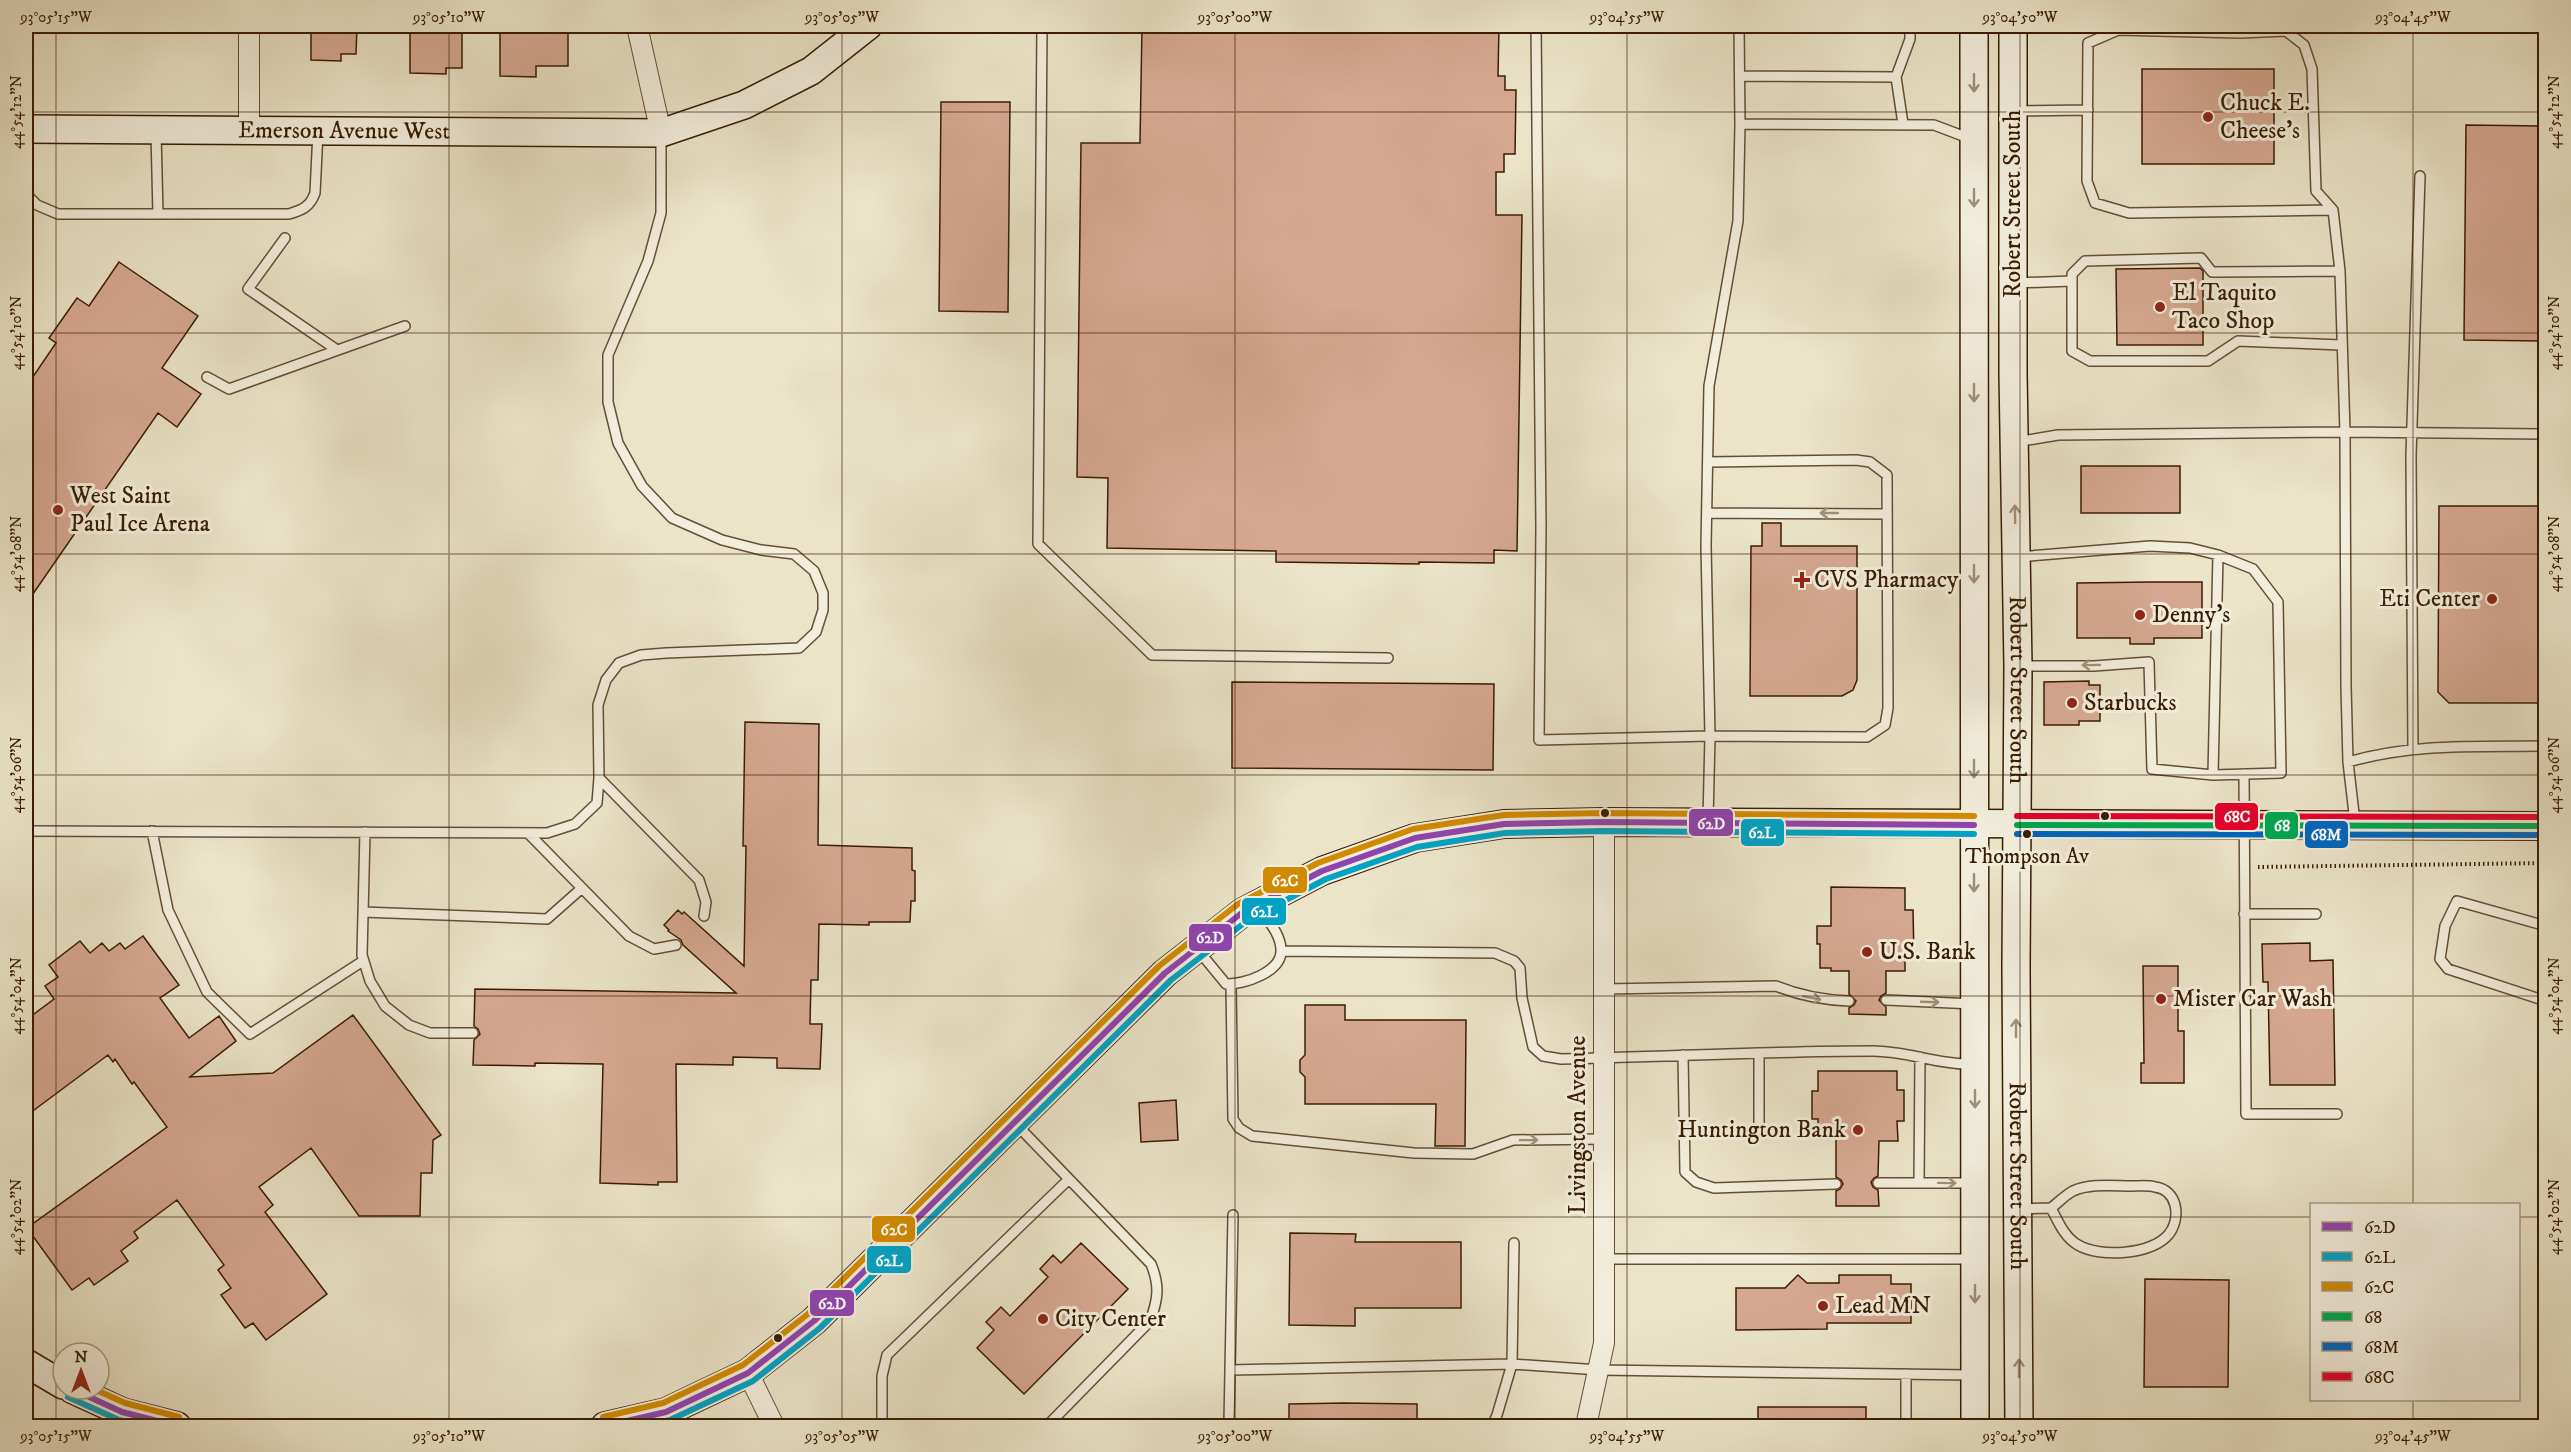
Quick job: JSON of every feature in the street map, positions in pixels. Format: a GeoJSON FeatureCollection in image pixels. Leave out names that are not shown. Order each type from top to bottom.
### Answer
{"type":"FeatureCollection","features":[{"type":"Feature","properties":{"kind":"street"},"geometry":{"type":"LineString","coordinates":[[249,26],[249,131]]}},
{"type":"Feature","properties":{"kind":"street"},"geometry":{"type":"LineString","coordinates":[[637,26],[661,133]]}},
{"type":"Feature","properties":{"kind":"street","name":"Emerson Avenue West"},"geometry":{"type":"LineString","coordinates":[[26,129],[661,133],[744,105],[811,71],[868,26]]}},
{"type":"Feature","properties":{"kind":"street","name":"Robert Street South"},"geometry":{"type":"LineString","coordinates":[[1974,26],[1975,1426]]}},
{"type":"Feature","properties":{"kind":"street","name":"Robert Street South"},"geometry":{"type":"LineString","coordinates":[[2013,26],[2014,442],[2018,666],[2019,1426]]}},
{"type":"Feature","properties":{"kind":"street"},"geometry":{"type":"LineString","coordinates":[[1974,140],[1992,146],[2013,176]]}},
{"type":"Feature","properties":{"kind":"street"},"geometry":{"type":"LineString","coordinates":[[605,1426],[666,1412],[747,1373],[814,1321],[1165,973],[1243,912],[1322,871],[1415,838],[1504,824],[1604,822],[2356,827],[2546,826]]}},
{"type":"Feature","properties":{"kind":"street","name":"Livingston Avenue"},"geometry":{"type":"LineString","coordinates":[[1586,1426],[1604,1343],[1604,822]]}},
{"type":"Feature","properties":{"kind":"street"},"geometry":{"type":"LineString","coordinates":[[26,1363],[51,1378]]}},
{"type":"Feature","properties":{"kind":"street"},"geometry":{"type":"LineString","coordinates":[[747,1373],[774,1426]]}},
{"type":"Feature","properties":{"kind":"street"},"geometry":{"type":"LineString","coordinates":[[98,1401],[122,1412],[177,1426]]}},
{"type":"Feature","properties":{"kind":"lane"},"geometry":{"type":"LineString","coordinates":[[1042,26],[1038,544],[1152,655],[1388,658]]}},
{"type":"Feature","properties":{"kind":"lane"},"geometry":{"type":"LineString","coordinates":[[1536,26],[1541,526],[1539,740],[1710,736],[1867,737],[1886,725],[1888,708],[1887,475],[1870,462],[1856,460],[1708,462]]}},
{"type":"Feature","properties":{"kind":"lane"},"geometry":{"type":"LineString","coordinates":[[1708,823],[1710,736],[1707,513],[1709,386],[1738,221],[1739,26]]}},
{"type":"Feature","properties":{"kind":"lane"},"geometry":{"type":"LineString","coordinates":[[1903,124],[1896,77],[1910,39],[1910,26]]}},
{"type":"Feature","properties":{"kind":"lane"},"geometry":{"type":"LineString","coordinates":[[2333,210],[2129,213],[2095,203],[2087,181],[2088,43],[2118,30],[2240,33],[2286,31],[2304,45],[2312,69],[2316,191],[2333,210],[2340,272],[2345,432],[2348,762],[2356,827]]}},
{"type":"Feature","properties":{"kind":"lane"},"geometry":{"type":"LineString","coordinates":[[1740,76],[1896,77]]}},
{"type":"Feature","properties":{"kind":"lane"},"geometry":{"type":"LineString","coordinates":[[2013,111],[2088,110]]}},
{"type":"Feature","properties":{"kind":"lane"},"geometry":{"type":"LineString","coordinates":[[1740,124],[1934,125],[1974,140]]}},
{"type":"Feature","properties":{"kind":"lane"},"geometry":{"type":"LineString","coordinates":[[156,130],[158,214]]}},
{"type":"Feature","properties":{"kind":"lane"},"geometry":{"type":"LineString","coordinates":[[26,194],[37,205],[58,214],[289,214],[304,209],[312,202],[315,194],[318,131]]}},
{"type":"Feature","properties":{"kind":"lane"},"geometry":{"type":"LineString","coordinates":[[26,831],[547,833],[575,824],[597,803],[598,705],[606,681],[619,663],[641,655],[799,648],[816,632],[823,610],[823,593],[814,571],[794,554],[761,550],[722,540],[672,518],[642,486],[618,443],[608,402],[608,355],[648,261],[661,213],[661,133]]}},
{"type":"Feature","properties":{"kind":"lane"},"geometry":{"type":"LineString","coordinates":[[2413,748],[2412,433],[2420,176]]}},
{"type":"Feature","properties":{"kind":"lane"},"geometry":{"type":"LineString","coordinates":[[285,238],[248,289],[337,350]]}},
{"type":"Feature","properties":{"kind":"lane"},"geometry":{"type":"LineString","coordinates":[[2340,272],[2211,272],[2201,258],[2085,261],[2072,274],[2072,351],[2090,361],[2208,361],[2238,341],[2341,345]]}},
{"type":"Feature","properties":{"kind":"lane"},"geometry":{"type":"LineString","coordinates":[[2013,283],[2072,281]]}},
{"type":"Feature","properties":{"kind":"lane"},"geometry":{"type":"LineString","coordinates":[[207,377],[229,389],[405,326]]}},
{"type":"Feature","properties":{"kind":"lane"},"geometry":{"type":"LineString","coordinates":[[2014,442],[2058,435],[2345,432],[2546,434]]}},
{"type":"Feature","properties":{"kind":"lane"},"geometry":{"type":"LineString","coordinates":[[1707,513],[1887,514]]}},
{"type":"Feature","properties":{"kind":"lane"},"geometry":{"type":"LineString","coordinates":[[2016,557],[2150,546],[2190,548],[2218,555],[2253,569],[2278,603],[2281,773],[2213,775],[2152,769],[2149,662],[2094,666],[2018,666]]}},
{"type":"Feature","properties":{"kind":"lane"},"geometry":{"type":"LineString","coordinates":[[2213,775],[2218,555]]}},
{"type":"Feature","properties":{"kind":"lane"},"geometry":{"type":"LineString","coordinates":[[2348,762],[2413,748],[2546,746]]}},
{"type":"Feature","properties":{"kind":"lane"},"geometry":{"type":"LineString","coordinates":[[2244,774],[2246,1114],[2337,1114]]}},
{"type":"Feature","properties":{"kind":"lane"},"geometry":{"type":"LineString","coordinates":[[599,778],[699,880],[706,902],[704,916]]}},
{"type":"Feature","properties":{"kind":"lane"},"geometry":{"type":"LineString","coordinates":[[152,831],[168,910],[207,992],[250,1034],[363,961]]}},
{"type":"Feature","properties":{"kind":"lane"},"geometry":{"type":"LineString","coordinates":[[365,832],[363,961],[370,981],[385,1006],[409,1025],[430,1033],[473,1033]]}},
{"type":"Feature","properties":{"kind":"lane"},"geometry":{"type":"LineString","coordinates":[[528,833],[629,936],[654,949],[676,945]]}},
{"type":"Feature","properties":{"kind":"lane"},"geometry":{"type":"LineString","coordinates":[[363,912],[547,919],[582,888]]}},
{"type":"Feature","properties":{"kind":"lane"},"geometry":{"type":"LineString","coordinates":[[2546,926],[2457,900],[2445,926],[2440,959],[2448,969],[2546,1001]]}},
{"type":"Feature","properties":{"kind":"lane"},"geometry":{"type":"LineString","coordinates":[[1197,948],[1226,984],[1251,981],[1267,971],[1279,960],[1282,951],[1276,931],[1256,905]]}},
{"type":"Feature","properties":{"kind":"lane"},"geometry":{"type":"LineString","coordinates":[[2244,914],[2316,914]]}},
{"type":"Feature","properties":{"kind":"lane"},"geometry":{"type":"LineString","coordinates":[[1282,951],[1495,953],[1514,961],[1520,968],[1521,998],[1533,1047],[1543,1056],[1561,1059],[1876,1051],[1955,1064],[1975,1064]]}},
{"type":"Feature","properties":{"kind":"lane"},"geometry":{"type":"LineString","coordinates":[[1231,984],[1233,1119],[1239,1128],[1252,1136],[1414,1153],[1473,1154],[1513,1140],[1604,1139]]}},
{"type":"Feature","properties":{"kind":"lane"},"geometry":{"type":"LineString","coordinates":[[1604,989],[1776,986],[1803,996],[1849,1001]]}},
{"type":"Feature","properties":{"kind":"lane"},"geometry":{"type":"LineString","coordinates":[[1886,1000],[1974,1004]]}},
{"type":"Feature","properties":{"kind":"lane"},"geometry":{"type":"LineString","coordinates":[[1759,1053],[1759,1134]]}},
{"type":"Feature","properties":{"kind":"lane"},"geometry":{"type":"LineString","coordinates":[[1683,1055],[1685,1172],[1696,1182],[1714,1188],[1836,1184]]}},
{"type":"Feature","properties":{"kind":"lane"},"geometry":{"type":"LineString","coordinates":[[1919,1182],[1920,1057]]}},
{"type":"Feature","properties":{"kind":"lane"},"geometry":{"type":"LineString","coordinates":[[1014,1123],[1151,1264],[1158,1281],[1158,1301],[1150,1322],[1047,1426]]}},
{"type":"Feature","properties":{"kind":"lane"},"geometry":{"type":"LineString","coordinates":[[882,1426],[882,1376],[887,1355],[1069,1179]]}},
{"type":"Feature","properties":{"kind":"lane"},"geometry":{"type":"LineString","coordinates":[[1878,1183],[1975,1183]]}},
{"type":"Feature","properties":{"kind":"lane"},"geometry":{"type":"LineString","coordinates":[[2017,1209],[2051,1208],[2073,1191],[2094,1186],[2157,1187],[2173,1197],[2176,1206],[2176,1221],[2168,1235],[2148,1247],[2123,1253],[2096,1251],[2077,1245],[2061,1229],[2051,1208]]}},
{"type":"Feature","properties":{"kind":"lane"},"geometry":{"type":"LineString","coordinates":[[1226,1426],[1229,1423],[1231,1370],[1233,1215]]}},
{"type":"Feature","properties":{"kind":"lane"},"geometry":{"type":"LineString","coordinates":[[1491,1426],[1497,1415],[1512,1364],[1514,1243]]}},
{"type":"Feature","properties":{"kind":"lane"},"geometry":{"type":"LineString","coordinates":[[1604,1259],[1975,1259]]}},
{"type":"Feature","properties":{"kind":"lane"},"geometry":{"type":"LineString","coordinates":[[1231,1370],[1512,1364],[1599,1370],[1975,1375]]}},
{"type":"Feature","properties":{"kind":"lane"},"geometry":{"type":"LineString","coordinates":[[1906,1374],[1906,1426]]}},
{"type":"Feature","properties":{"kind":"path"},"geometry":{"type":"LineString","coordinates":[[2244,867],[2546,863]]}},
{"type":"Feature","properties":{"kind":"building"},"geometry":{"type":"Polygon","coordinates":[[[324,26],[357,26],[356,54],[341,54],[341,61],[311,60],[311,29],[324,29],[324,26]]]}},
{"type":"Feature","properties":{"kind":"building"},"geometry":{"type":"Polygon","coordinates":[[[500,26],[568,26],[568,66],[536,66],[536,77],[500,76],[500,26]]]}},
{"type":"Feature","properties":{"kind":"building"},"geometry":{"type":"Polygon","coordinates":[[[1142,26],[1499,26],[1498,76],[1505,76],[1505,90],[1516,90],[1515,154],[1504,154],[1504,172],[1496,172],[1496,215],[1522,215],[1517,551],[1494,550],[1494,563],[1419,562],[1419,564],[1276,562],[1276,551],[1107,548],[1108,478],[1077,477],[1081,143],[1140,143],[1142,26]]]}},
{"type":"Feature","properties":{"kind":"building"},"geometry":{"type":"Polygon","coordinates":[[[410,32],[462,33],[462,68],[446,68],[446,74],[410,73],[410,32]]]}},
{"type":"Feature","properties":{"kind":"building","name":"Chuck E. Cheese's"},"geometry":{"type":"Polygon","coordinates":[[[2142,69],[2274,69],[2274,164],[2142,164],[2142,69]]]}},
{"type":"Feature","properties":{"kind":"building"},"geometry":{"type":"Polygon","coordinates":[[[941,102],[1010,102],[1008,312],[939,311],[941,102]]]}},
{"type":"Feature","properties":{"kind":"building"},"geometry":{"type":"Polygon","coordinates":[[[2466,125],[2546,126],[2546,341],[2464,340],[2466,125]]]}},
{"type":"Feature","properties":{"kind":"building","name":"West Saint Paul Ice Arena"},"geometry":{"type":"Polygon","coordinates":[[[119,262],[198,316],[162,368],[201,394],[177,427],[158,413],[26,604],[26,387],[56,343],[49,338],[77,298],[89,306],[119,262]]]}},
{"type":"Feature","properties":{"kind":"building","name":"El Taquito Taco Shop"},"geometry":{"type":"Polygon","coordinates":[[[2200,268],[2203,271],[2203,345],[2117,345],[2116,269],[2200,268]]]}},
{"type":"Feature","properties":{"kind":"building"},"geometry":{"type":"Polygon","coordinates":[[[2081,466],[2180,466],[2180,513],[2081,513],[2081,466]]]}},
{"type":"Feature","properties":{"kind":"building","name":"Eti Center"},"geometry":{"type":"Polygon","coordinates":[[[2439,506],[2546,506],[2546,703],[2449,703],[2438,692],[2439,506]]]}},
{"type":"Feature","properties":{"kind":"building","name":"CVS Pharmacy"},"geometry":{"type":"Polygon","coordinates":[[[1762,523],[1781,523],[1781,546],[1857,546],[1857,680],[1853,690],[1842,696],[1750,696],[1751,546],[1762,546],[1762,523]]]}},
{"type":"Feature","properties":{"kind":"building","name":"Denny's"},"geometry":{"type":"Polygon","coordinates":[[[2202,582],[2202,638],[2154,638],[2154,644],[2130,644],[2130,638],[2077,638],[2077,583],[2202,582]]]}},
{"type":"Feature","properties":{"kind":"building","name":"Starbucks"},"geometry":{"type":"Polygon","coordinates":[[[2089,681],[2089,685],[2100,685],[2100,721],[2079,721],[2079,725],[2044,725],[2044,682],[2089,681]]]}},
{"type":"Feature","properties":{"kind":"building"},"geometry":{"type":"Polygon","coordinates":[[[1232,682],[1494,684],[1493,770],[1232,768],[1232,682]]]}},
{"type":"Feature","properties":{"kind":"building"},"geometry":{"type":"Polygon","coordinates":[[[745,722],[819,724],[818,845],[912,848],[915,901],[911,901],[910,922],[869,922],[869,925],[819,924],[818,980],[811,980],[810,1024],[822,1024],[820,1069],[777,1068],[777,1058],[733,1057],[733,1065],[676,1064],[677,1182],[658,1182],[658,1185],[600,1183],[603,1064],[473,1065],[474,1040],[480,1034],[474,1026],[475,989],[736,993],[664,925],[678,910],[682,914],[684,912],[744,966],[745,722]]]}},
{"type":"Feature","properties":{"kind":"building","name":"U.S. Bank"},"geometry":{"type":"Polygon","coordinates":[[[1831,887],[1905,888],[1905,910],[1913,910],[1914,959],[1905,959],[1905,971],[1886,971],[1886,993],[1879,1000],[1886,1007],[1886,1015],[1849,1014],[1849,1008],[1856,1001],[1849,994],[1849,971],[1831,971],[1831,968],[1820,968],[1817,926],[1831,926],[1831,887]]]}},
{"type":"Feature","properties":{"kind":"building"},"geometry":{"type":"Polygon","coordinates":[[[143,936],[179,985],[160,998],[189,1038],[219,1016],[236,1041],[190,1077],[273,1073],[353,1015],[441,1135],[433,1140],[432,1173],[421,1173],[420,1216],[359,1216],[311,1148],[259,1187],[273,1205],[265,1212],[327,1294],[266,1340],[253,1323],[245,1328],[221,1295],[231,1288],[218,1270],[224,1265],[177,1200],[134,1232],[138,1238],[121,1251],[128,1261],[94,1285],[89,1278],[72,1290],[27,1228],[167,1127],[134,1082],[132,1084],[115,1059],[113,1062],[108,1055],[26,1116],[26,1020],[54,999],[45,986],[58,977],[49,965],[80,941],[90,953],[102,943],[109,951],[120,943],[125,949],[143,936]]]}},
{"type":"Feature","properties":{"kind":"building"},"geometry":{"type":"Polygon","coordinates":[[[2310,943],[2310,961],[2333,960],[2335,1085],[2270,1085],[2268,982],[2263,982],[2262,944],[2310,943]]]}},
{"type":"Feature","properties":{"kind":"building","name":"Mister Car Wash"},"geometry":{"type":"Polygon","coordinates":[[[2143,966],[2178,966],[2178,1031],[2184,1031],[2184,1083],[2141,1083],[2141,1063],[2144,1063],[2143,966]]]}},
{"type":"Feature","properties":{"kind":"building"},"geometry":{"type":"Polygon","coordinates":[[[1305,1005],[1345,1005],[1345,1020],[1466,1020],[1465,1146],[1435,1146],[1436,1104],[1305,1104],[1305,1077],[1300,1072],[1300,1060],[1305,1055],[1305,1005]]]}},
{"type":"Feature","properties":{"kind":"building","name":"Huntington Bank"},"geometry":{"type":"Polygon","coordinates":[[[1818,1071],[1897,1071],[1897,1090],[1904,1090],[1904,1121],[1897,1121],[1898,1141],[1879,1141],[1878,1176],[1871,1182],[1878,1190],[1879,1206],[1836,1206],[1836,1191],[1843,1184],[1836,1177],[1836,1139],[1818,1139],[1818,1119],[1812,1119],[1812,1091],[1818,1091],[1818,1071]]]}},
{"type":"Feature","properties":{"kind":"building"},"geometry":{"type":"Polygon","coordinates":[[[1176,1100],[1178,1140],[1141,1142],[1139,1103],[1176,1100]]]}},
{"type":"Feature","properties":{"kind":"building"},"geometry":{"type":"Polygon","coordinates":[[[1290,1233],[1356,1234],[1355,1242],[1461,1242],[1461,1308],[1355,1308],[1355,1326],[1289,1325],[1290,1233]]]}},
{"type":"Feature","properties":{"kind":"building","name":"City Center"},"geometry":{"type":"Polygon","coordinates":[[[1081,1243],[1128,1289],[1024,1394],[977,1348],[994,1330],[986,1322],[1001,1307],[1010,1316],[1048,1277],[1040,1269],[1053,1255],[1061,1263],[1081,1243]]]}},
{"type":"Feature","properties":{"kind":"building","name":"Lead MN"},"geometry":{"type":"Polygon","coordinates":[[[1798,1275],[1807,1283],[1839,1283],[1839,1275],[1891,1275],[1891,1284],[1911,1284],[1911,1323],[1827,1323],[1827,1329],[1736,1330],[1736,1288],[1785,1288],[1798,1275]]]}},
{"type":"Feature","properties":{"kind":"building"},"geometry":{"type":"Polygon","coordinates":[[[2145,1279],[2229,1280],[2228,1387],[2144,1387],[2145,1279]]]}},
{"type":"Feature","properties":{"kind":"building"},"geometry":{"type":"Polygon","coordinates":[[[1289,1404],[1417,1404],[1417,1426],[1291,1426],[1289,1423],[1289,1404]]]}},
{"type":"Feature","properties":{"kind":"building"},"geometry":{"type":"Polygon","coordinates":[[[1758,1407],[1866,1407],[1866,1426],[1758,1426],[1758,1407]]]}},
{"type":"Feature","properties":{"kind":"transit line","name":"62C"},"geometry":{"type":"LineString","coordinates":[[603,1417],[663,1403],[743,1365],[808,1314],[1159,966],[1238,904],[1318,863],[1413,829],[1504,815],[1604,813],[1974,816]]}},
{"type":"Feature","properties":{"kind":"transit line","name":"68C"},"geometry":{"type":"LineString","coordinates":[[2017,816],[2546,817]]}},
{"type":"Feature","properties":{"kind":"transit line","name":"62D"},"geometry":{"type":"LineString","coordinates":[[605,1426],[666,1412],[748,1373],[814,1321],[1165,973],[1243,912],[1322,871],[1415,838],[1504,824],[1604,822],[1974,825]]}},
{"type":"Feature","properties":{"kind":"transit line","name":"68"},"geometry":{"type":"LineString","coordinates":[[2017,825],[2546,826]]}},
{"type":"Feature","properties":{"kind":"transit line","name":"62L"},"geometry":{"type":"LineString","coordinates":[[643,1426],[670,1420],[753,1381],[820,1328],[1171,980],[1248,920],[1326,879],[1417,847],[1505,833],[1604,831],[1974,834]]}},
{"type":"Feature","properties":{"kind":"transit line","name":"68M"},"geometry":{"type":"LineString","coordinates":[[2017,834],[2546,835]]}},
{"type":"Feature","properties":{"kind":"transit line","name":"62C"},"geometry":{"type":"LineString","coordinates":[[111,1397],[125,1403],[179,1417]]}},
{"type":"Feature","properties":{"kind":"transit line","name":"62L"},"geometry":{"type":"LineString","coordinates":[[77,1401],[119,1420],[142,1426]]}},
{"type":"Feature","properties":{"kind":"transit line","name":"62D"},"geometry":{"type":"LineString","coordinates":[[98,1401],[122,1412],[177,1426]]}},
{"type":"Feature","properties":{"kind":"place","name":"Chuck E. Cheese's"},"geometry":{"type":"Point","coordinates":[2208,117]}},
{"type":"Feature","properties":{"kind":"place","name":"El Taquito Taco Shop"},"geometry":{"type":"Point","coordinates":[2160,307]}},
{"type":"Feature","properties":{"kind":"place","name":"West Saint Paul Ice Arena"},"geometry":{"type":"Point","coordinates":[58,510]}},
{"type":"Feature","properties":{"kind":"place","name":"CVS Pharmacy"},"geometry":{"type":"Point","coordinates":[1802,580]}},
{"type":"Feature","properties":{"kind":"place","name":"Eti Center"},"geometry":{"type":"Point","coordinates":[2492,599]}},
{"type":"Feature","properties":{"kind":"place","name":"Denny's"},"geometry":{"type":"Point","coordinates":[2140,615]}},
{"type":"Feature","properties":{"kind":"place","name":"Starbucks"},"geometry":{"type":"Point","coordinates":[2072,703]}},
{"type":"Feature","properties":{"kind":"place","name":"Thompson Av"},"geometry":{"type":"Point","coordinates":[2027,834]}},
{"type":"Feature","properties":{"kind":"place","name":"U.S. Bank"},"geometry":{"type":"Point","coordinates":[1867,952]}},
{"type":"Feature","properties":{"kind":"place","name":"Mister Car Wash"},"geometry":{"type":"Point","coordinates":[2161,999]}},
{"type":"Feature","properties":{"kind":"place","name":"Huntington Bank"},"geometry":{"type":"Point","coordinates":[1858,1130]}},
{"type":"Feature","properties":{"kind":"place","name":"Lead MN"},"geometry":{"type":"Point","coordinates":[1823,1306]}},
{"type":"Feature","properties":{"kind":"place","name":"City Center"},"geometry":{"type":"Point","coordinates":[1043,1319]}}]}
